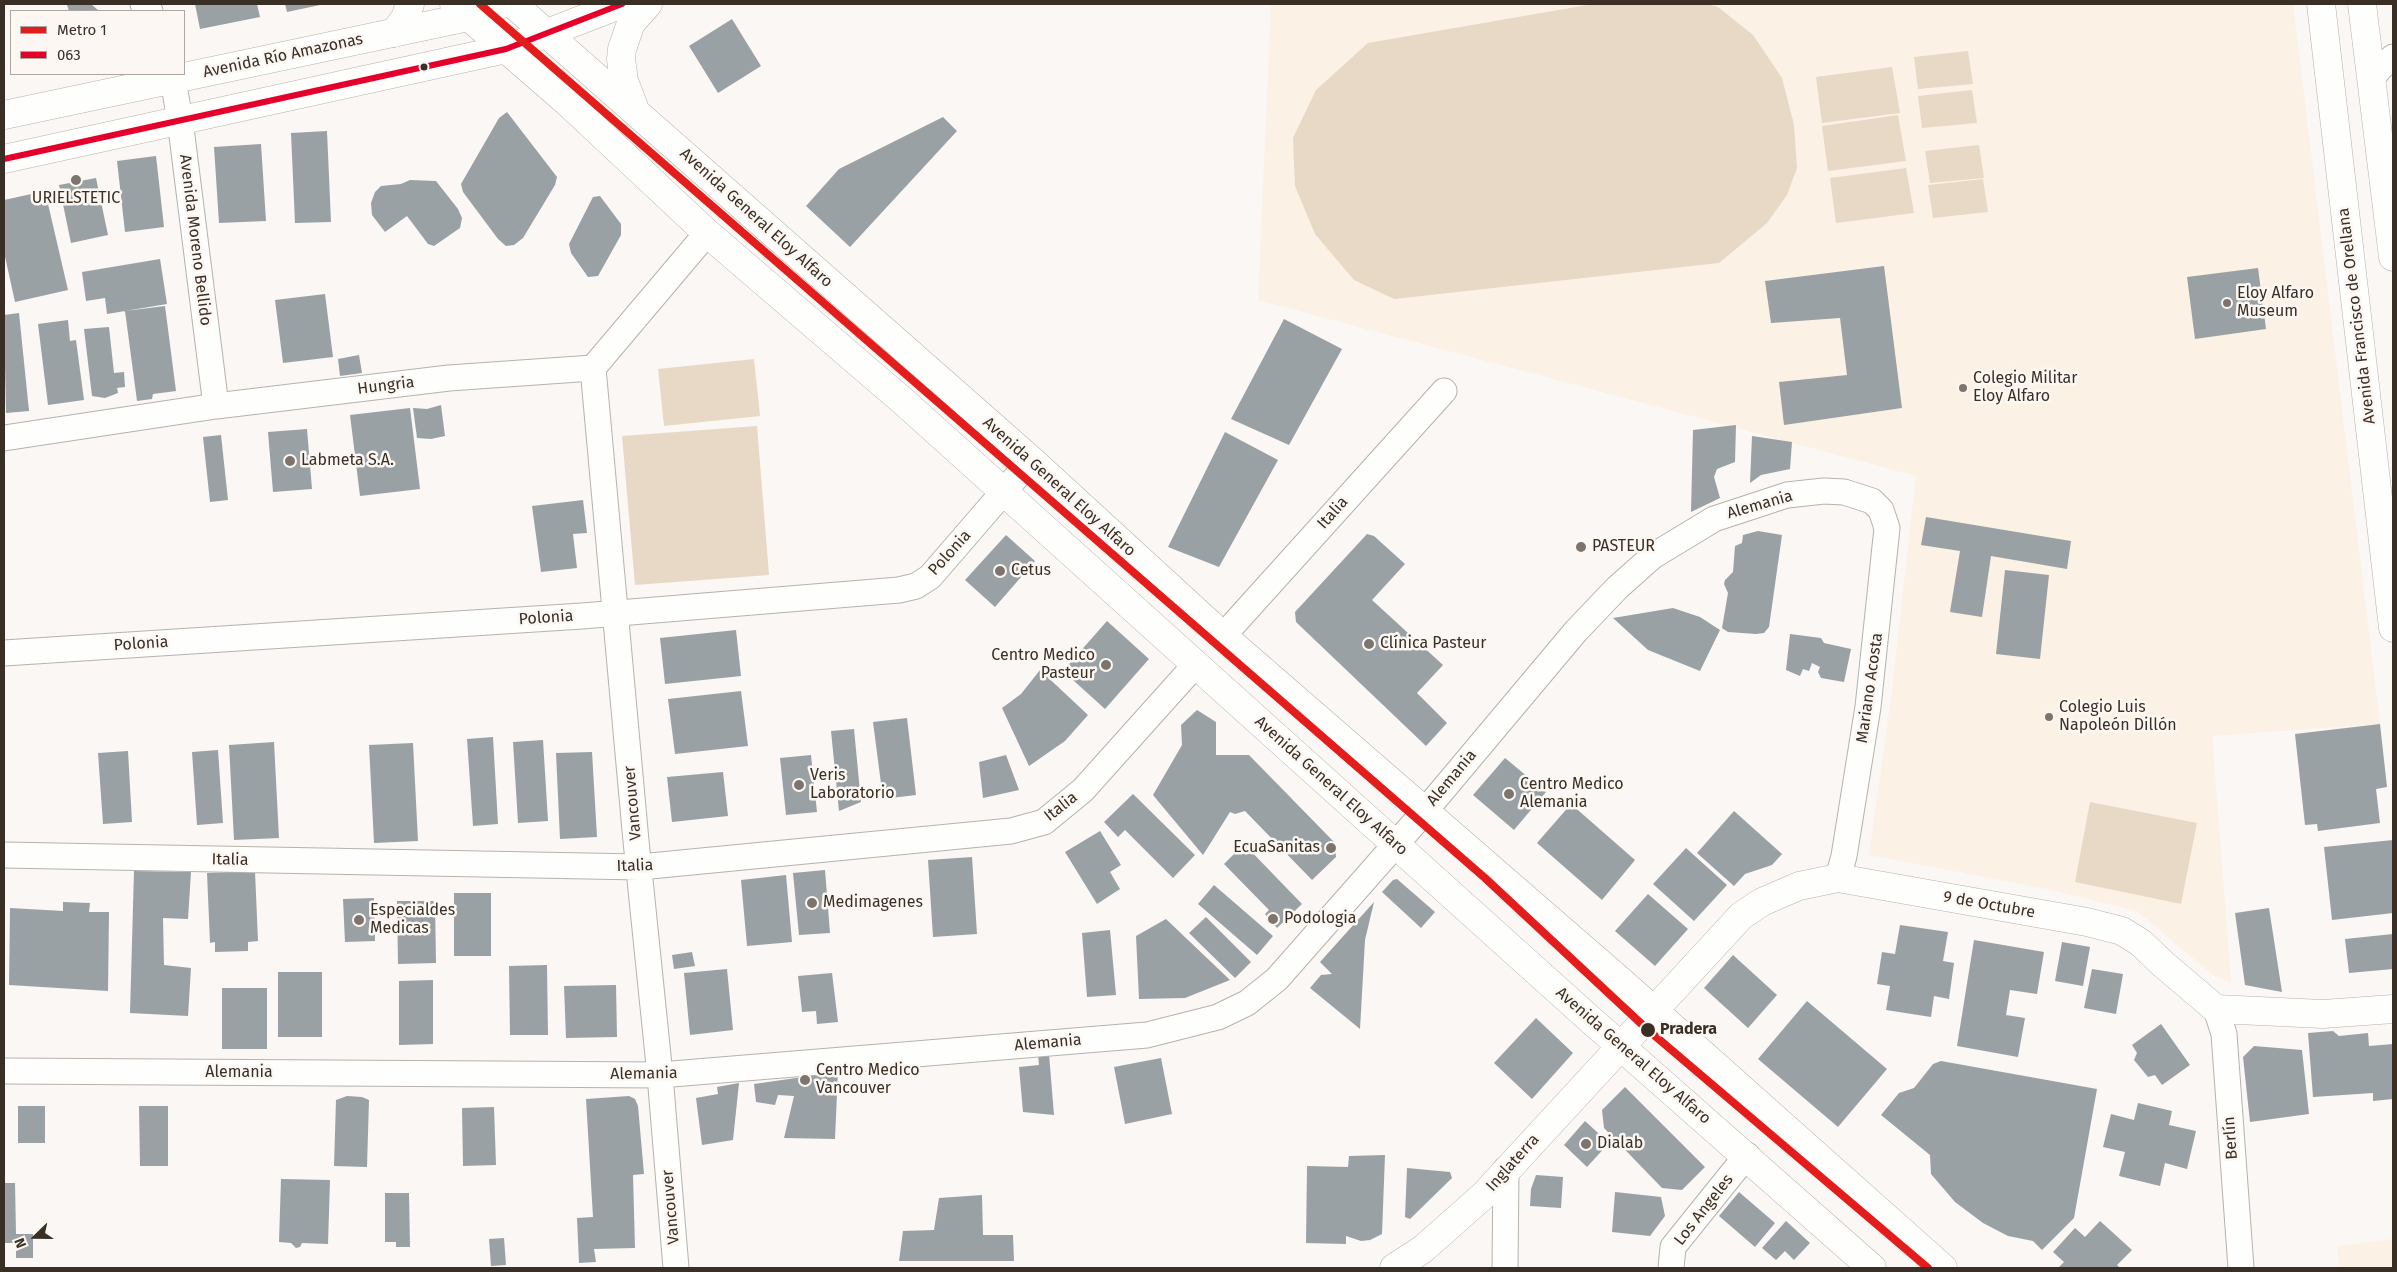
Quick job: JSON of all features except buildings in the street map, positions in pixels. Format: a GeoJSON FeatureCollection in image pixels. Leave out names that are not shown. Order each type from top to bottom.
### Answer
{"type":"FeatureCollection","features":[{"type":"Feature","properties":{"kind":"main road"},"geometry":{"type":"LineString","coordinates":[[394,33],[405,18],[410,4]]}},
{"type":"Feature","properties":{"kind":"main road","name":"Avenida Río Amazonas"},"geometry":{"type":"LineString","coordinates":[[185,74],[394,33],[461,10],[502,4]]}},
{"type":"Feature","properties":{"kind":"main road","name":"Avenida General Eloy Alfaro"},"geometry":{"type":"LineString","coordinates":[[513,4],[634,108],[747,212],[1031,460],[1223,636],[1425,810],[1943,1268]]}},
{"type":"Feature","properties":{"kind":"main road"},"geometry":{"type":"LineString","coordinates":[[4,159],[506,49],[622,4]]}},
{"type":"Feature","properties":{"kind":"main road"},"geometry":{"type":"LineString","coordinates":[[634,108],[624,81],[621,59],[622,49],[631,23],[648,4]]}},
{"type":"Feature","properties":{"kind":"main road","name":"Avenida Francisco de Orellana"},"geometry":{"type":"LineString","coordinates":[[2321,4],[2387,527],[2393,628]]}},
{"type":"Feature","properties":{"kind":"main road"},"geometry":{"type":"LineString","coordinates":[[2362,4],[2391,218],[2393,257]]}},
{"type":"Feature","properties":{"kind":"main road","name":"Avenida General Eloy Alfaro"},"geometry":{"type":"LineString","coordinates":[[461,10],[707,233],[904,402],[1395,844],[1746,1155],[1863,1265]]}},
{"type":"Feature","properties":{"kind":"main road","name":"Avenida Río Amazonas"},"geometry":{"type":"LineString","coordinates":[[4,115],[173,76]]}},
{"type":"Feature","properties":{"kind":"main road"},"geometry":{"type":"LineString","coordinates":[[2330,83],[2371,80]]}},
{"type":"Feature","properties":{"kind":"main road","name":"9 de Octubre"},"geometry":{"type":"LineString","coordinates":[[1622,1047],[1741,916],[1762,902],[1799,886],[1838,878],[2087,922],[2122,932],[2141,943],[2216,1009]]}},
{"type":"Feature","properties":{"kind":"main road"},"geometry":{"type":"LineString","coordinates":[[2216,1009],[2323,1014],[2393,1009]]}},
{"type":"Feature","properties":{"kind":"main road","name":"Inglaterra"},"geometry":{"type":"LineString","coordinates":[[1394,1268],[1423,1249],[1484,1195],[1506,1169],[1622,1047]]}},
{"type":"Feature","properties":{"kind":"street"},"geometry":{"type":"LineString","coordinates":[[2371,80],[2380,68],[2393,57]]}},
{"type":"Feature","properties":{"kind":"street","name":"Avenida Moreno Bellido"},"geometry":{"type":"LineString","coordinates":[[173,76],[216,406]]}},
{"type":"Feature","properties":{"kind":"street"},"geometry":{"type":"LineString","coordinates":[[594,368],[707,233]]}},
{"type":"Feature","properties":{"kind":"street","name":"Hungria"},"geometry":{"type":"LineString","coordinates":[[4,438],[216,406],[449,378],[594,368]]}},
{"type":"Feature","properties":{"kind":"street","name":"Vancouver"},"geometry":{"type":"LineString","coordinates":[[594,368],[660,1075],[676,1268]]}},
{"type":"Feature","properties":{"kind":"street","name":"Italia"},"geometry":{"type":"LineString","coordinates":[[1223,636],[1444,391]]}},
{"type":"Feature","properties":{"kind":"street","name":"Polonia"},"geometry":{"type":"LineString","coordinates":[[4,653],[616,613],[899,590],[916,586],[930,577],[1031,460]]}},
{"type":"Feature","properties":{"kind":"street","name":"Alemania"},"geometry":{"type":"LineString","coordinates":[[4,1071],[660,1075],[1147,1035],[1218,1017],[1247,1004],[1277,979],[1425,810],[1576,631],[1617,588],[1653,556],[1714,519],[1787,495],[1824,491],[1844,492],[1872,501]]}},
{"type":"Feature","properties":{"kind":"street","name":"Mariano Acosta"},"geometry":{"type":"LineString","coordinates":[[1838,878],[1844,856],[1868,707],[1887,528],[1881,510],[1872,501]]}},
{"type":"Feature","properties":{"kind":"street","name":"Italia"},"geometry":{"type":"LineString","coordinates":[[4,856],[640,867],[994,834],[1032,826],[1056,814],[1083,790],[1196,664]]}},
{"type":"Feature","properties":{"kind":"street","name":"Berlín"},"geometry":{"type":"LineString","coordinates":[[2216,1009],[2224,1034],[2241,1268]]}},
{"type":"Feature","properties":{"kind":"street","name":"Los Angeles"},"geometry":{"type":"LineString","coordinates":[[1671,1268],[1673,1247],[1746,1155]]}},
{"type":"Feature","properties":{"kind":"street"},"geometry":{"type":"LineString","coordinates":[[1505,1268],[1506,1169]]}},
{"type":"Feature","properties":{"kind":"shaded area","name":"Colegio Militar Eloy Alfaro"},"geometry":{"type":"Polygon","coordinates":[[[1271,4],[2293,4],[2380,724],[2212,736],[2231,982],[2214,976],[2137,911],[2047,889],[1869,855],[1891,699],[1916,476],[1258,300],[1271,4]]]}},
{"type":"Feature","properties":{"kind":"shaded area"},"geometry":{"type":"Polygon","coordinates":[[[1593,4],[1708,4],[1718,7],[1753,35],[1782,78],[1794,125],[1797,168],[1787,195],[1767,223],[1719,263],[1394,299],[1354,280],[1315,234],[1295,186],[1293,138],[1316,90],[1368,43],[1593,4]]]}},
{"type":"Feature","properties":{"kind":"shaded area"},"geometry":{"type":"Polygon","coordinates":[[[1968,51],[1973,84],[1918,89],[1914,57],[1968,51]]]}},
{"type":"Feature","properties":{"kind":"shaded area"},"geometry":{"type":"Polygon","coordinates":[[[1892,67],[1900,113],[1822,123],[1816,77],[1892,67]]]}},
{"type":"Feature","properties":{"kind":"shaded area"},"geometry":{"type":"Polygon","coordinates":[[[1972,90],[1977,123],[1922,128],[1918,96],[1972,90]]]}},
{"type":"Feature","properties":{"kind":"shaded area"},"geometry":{"type":"Polygon","coordinates":[[[1898,115],[1906,161],[1828,171],[1822,126],[1898,115]]]}},
{"type":"Feature","properties":{"kind":"shaded area"},"geometry":{"type":"Polygon","coordinates":[[[1979,145],[1984,178],[1930,183],[1925,151],[1979,145]]]}},
{"type":"Feature","properties":{"kind":"shaded area"},"geometry":{"type":"Polygon","coordinates":[[[1906,168],[1914,213],[1836,223],[1830,178],[1906,168]]]}},
{"type":"Feature","properties":{"kind":"shaded area"},"geometry":{"type":"Polygon","coordinates":[[[1983,179],[1988,212],[1933,218],[1928,185],[1983,179]]]}},
{"type":"Feature","properties":{"kind":"shaded area"},"geometry":{"type":"Polygon","coordinates":[[[754,359],[760,416],[664,426],[658,369],[754,359]]]}},
{"type":"Feature","properties":{"kind":"shaded area"},"geometry":{"type":"Polygon","coordinates":[[[757,426],[769,575],[635,585],[622,436],[757,426]]]}},
{"type":"Feature","properties":{"kind":"shaded area"},"geometry":{"type":"Polygon","coordinates":[[[2090,802],[2197,823],[2181,904],[2075,882],[2090,802]]]}},
{"type":"Feature","properties":{"kind":"shaded area"},"geometry":{"type":"Polygon","coordinates":[[[2393,1239],[2393,1268],[2340,1268],[2337,1246],[2393,1239]]]}},
{"type":"Feature","properties":{"kind":"metro line","name":"1"},"geometry":{"type":"LineString","coordinates":[[480,4],[1485,878],[1648,1030],[1928,1268]]}},
{"type":"Feature","properties":{"kind":"transit line","name":"063"},"geometry":{"type":"LineString","coordinates":[[4,159],[506,49],[622,4]]}},
{"type":"Feature","properties":{"kind":"place","name":"URIELSTETIC"},"geometry":{"type":"Point","coordinates":[76,180]}},
{"type":"Feature","properties":{"kind":"place","name":"Eloy Alfaro Museum"},"geometry":{"type":"Point","coordinates":[2227,303]}},
{"type":"Feature","properties":{"kind":"place","name":"Colegio Militar Eloy Alfaro"},"geometry":{"type":"Point","coordinates":[1963,388]}},
{"type":"Feature","properties":{"kind":"place","name":"Labmeta S.A."},"geometry":{"type":"Point","coordinates":[290,461]}},
{"type":"Feature","properties":{"kind":"place","name":"PASTEUR"},"geometry":{"type":"Point","coordinates":[1581,547]}},
{"type":"Feature","properties":{"kind":"place","name":"Cetus"},"geometry":{"type":"Point","coordinates":[1000,571]}},
{"type":"Feature","properties":{"kind":"place","name":"Clínica Pasteur"},"geometry":{"type":"Point","coordinates":[1369,644]}},
{"type":"Feature","properties":{"kind":"place","name":"Centro Medico Pasteur"},"geometry":{"type":"Point","coordinates":[1106,665]}},
{"type":"Feature","properties":{"kind":"place","name":"Colegio Luis Napoleón Dillón"},"geometry":{"type":"Point","coordinates":[2049,717]}},
{"type":"Feature","properties":{"kind":"place","name":"Veris Laboratorio"},"geometry":{"type":"Point","coordinates":[799,785]}},
{"type":"Feature","properties":{"kind":"place","name":"Centro Medico Alemania"},"geometry":{"type":"Point","coordinates":[1509,794]}},
{"type":"Feature","properties":{"kind":"place","name":"EcuaSanitas"},"geometry":{"type":"Point","coordinates":[1331,848]}},
{"type":"Feature","properties":{"kind":"place","name":"Medimagenes"},"geometry":{"type":"Point","coordinates":[812,903]}},
{"type":"Feature","properties":{"kind":"place","name":"Podologia"},"geometry":{"type":"Point","coordinates":[1273,919]}},
{"type":"Feature","properties":{"kind":"place","name":"Especialdes Medicas"},"geometry":{"type":"Point","coordinates":[359,920]}},
{"type":"Feature","properties":{"kind":"place","name":"Pradera"},"geometry":{"type":"Point","coordinates":[1648,1030]}},
{"type":"Feature","properties":{"kind":"place","name":"Centro Medico Vancouver"},"geometry":{"type":"Point","coordinates":[805,1080]}},
{"type":"Feature","properties":{"kind":"place","name":"Dialab"},"geometry":{"type":"Point","coordinates":[1586,1144]}}]}
